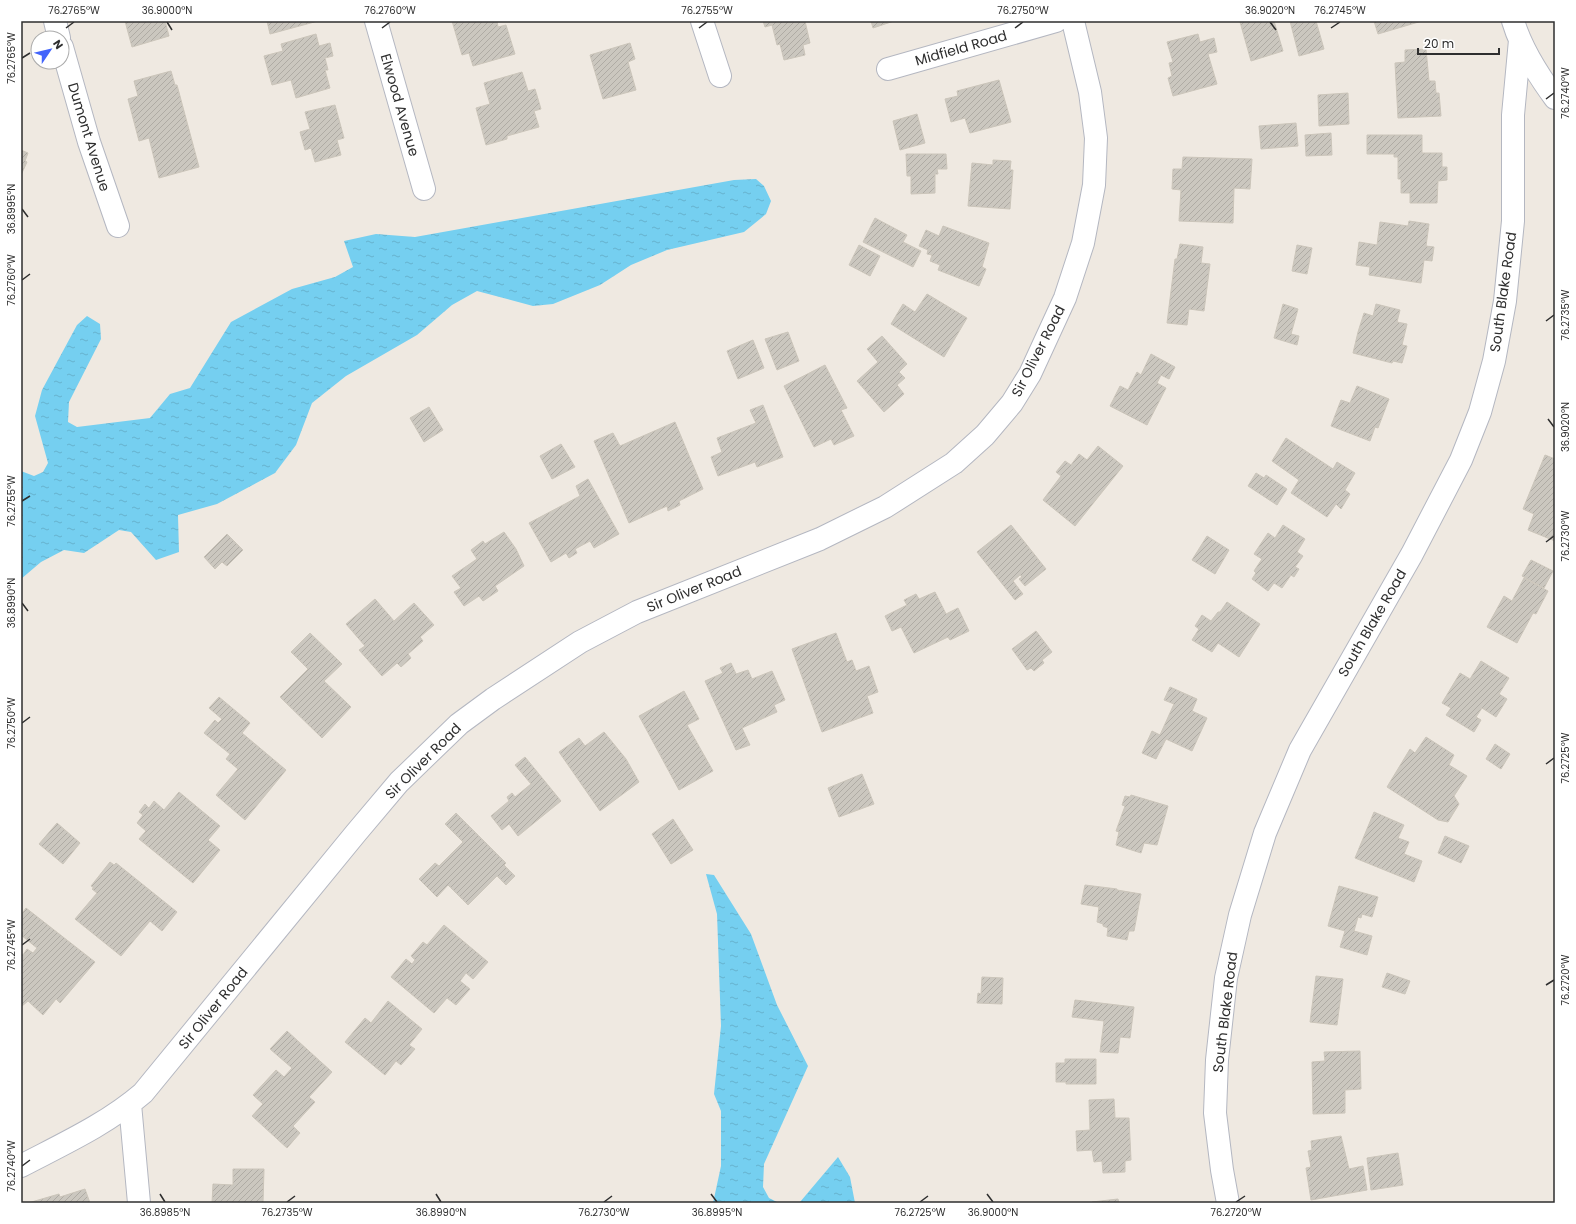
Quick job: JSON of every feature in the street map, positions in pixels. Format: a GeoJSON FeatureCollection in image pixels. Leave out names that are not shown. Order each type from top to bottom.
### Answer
{"type":"FeatureCollection","features":[{"type":"Feature","properties":{"kind":"street","name":"Elwood Avenue"},"geometry":{"type":"LineString","coordinates":[[376,21],[424,188]]}},
{"type":"Feature","properties":{"kind":"street"},"geometry":{"type":"LineString","coordinates":[[702,21],[720,76]]}},
{"type":"Feature","properties":{"kind":"street","name":"Midfield Road"},"geometry":{"type":"LineString","coordinates":[[888,69],[1056,21]]}},
{"type":"Feature","properties":{"kind":"street","name":"Sir Oliver Road"},"geometry":{"type":"LineString","coordinates":[[21,1166],[105,1121],[143,1093],[394,788],[459,724],[492,699],[580,642],[637,612],[820,539],[885,507],[954,462],[985,435],[1012,402],[1030,374],[1065,298],[1083,243],[1094,185],[1096,138],[1090,92],[1073,21]]}},
{"type":"Feature","properties":{"kind":"street"},"geometry":{"type":"LineString","coordinates":[[1516,31],[1542,80],[1555,98]]}},
{"type":"Feature","properties":{"kind":"street","name":"South Blake Road"},"geometry":{"type":"LineString","coordinates":[[1228,1203],[1222,1170],[1215,1113],[1216,1060],[1226,978],[1240,915],[1265,833],[1300,750],[1412,554],[1461,460],[1480,412],[1494,361],[1505,301],[1512,221],[1513,115],[1516,31]]}},
{"type":"Feature","properties":{"kind":"street","name":"Dumont Avenue"},"geometry":{"type":"LineString","coordinates":[[69,70],[89,142],[118,226]]}},
{"type":"Feature","properties":{"kind":"street"},"geometry":{"type":"LineString","coordinates":[[130,1104],[139,1203]]}},
{"type":"Feature","properties":{"kind":"water"},"geometry":{"type":"Polygon","coordinates":[[[756,179],[764,186],[771,201],[766,214],[744,232],[667,250],[631,265],[600,285],[553,304],[533,306],[477,291],[452,305],[417,335],[346,376],[312,403],[296,445],[275,473],[217,504],[178,515],[179,552],[156,560],[131,532],[119,530],[84,553],[64,550],[41,562],[21,579],[21,471],[34,476],[43,472],[48,463],[35,416],[42,390],[77,325],[87,316],[100,324],[101,339],[69,402],[68,422],[77,427],[150,418],[170,394],[190,388],[231,322],[292,289],[335,277],[353,267],[344,241],[376,234],[415,237],[734,180],[756,179]]]}},
{"type":"Feature","properties":{"kind":"water"},"geometry":{"type":"Polygon","coordinates":[[[706,874],[714,875],[751,934],[777,1005],[808,1066],[764,1164],[763,1187],[769,1198],[779,1203],[713,1203],[721,1166],[721,1111],[714,1094],[721,1026],[717,914],[706,874]]]}},
{"type":"Feature","properties":{"kind":"water"},"geometry":{"type":"Polygon","coordinates":[[[838,1157],[850,1177],[855,1203],[790,1203],[800,1202],[838,1157]]]}},
{"type":"Feature","properties":{"kind":"building"},"geometry":{"type":"Polygon","coordinates":[[[125,21],[165,21],[169,36],[132,47],[125,21]]]}},
{"type":"Feature","properties":{"kind":"building"},"geometry":{"type":"Polygon","coordinates":[[[267,21],[318,21],[270,34],[267,21]]]}},
{"type":"Feature","properties":{"kind":"building"},"geometry":{"type":"Polygon","coordinates":[[[452,21],[497,21],[498,27],[506,25],[515,54],[473,66],[469,53],[462,55],[452,21]]]}},
{"type":"Feature","properties":{"kind":"building"},"geometry":{"type":"Polygon","coordinates":[[[763,21],[805,21],[810,43],[803,45],[805,55],[784,60],[780,44],[777,45],[772,25],[765,27],[763,21]]]}},
{"type":"Feature","properties":{"kind":"building"},"geometry":{"type":"Polygon","coordinates":[[[871,21],[894,21],[873,28],[871,21]]]}},
{"type":"Feature","properties":{"kind":"building"},"geometry":{"type":"Polygon","coordinates":[[[1274,21],[1283,51],[1251,61],[1240,22],[1274,21]]]}},
{"type":"Feature","properties":{"kind":"building"},"geometry":{"type":"Polygon","coordinates":[[[1290,21],[1316,21],[1324,49],[1299,56],[1290,21]]]}},
{"type":"Feature","properties":{"kind":"building"},"geometry":{"type":"Polygon","coordinates":[[[1374,21],[1422,21],[1378,34],[1374,21]]]}},
{"type":"Feature","properties":{"kind":"building"},"geometry":{"type":"Polygon","coordinates":[[[316,34],[319,46],[330,43],[333,56],[325,58],[328,70],[325,70],[330,88],[296,98],[291,80],[272,85],[264,56],[283,51],[281,44],[316,34]]]}},
{"type":"Feature","properties":{"kind":"building"},"geometry":{"type":"Polygon","coordinates":[[[1198,34],[1200,42],[1214,38],[1217,52],[1208,54],[1217,84],[1173,96],[1168,78],[1172,76],[1169,63],[1173,62],[1167,42],[1198,34]]]}},
{"type":"Feature","properties":{"kind":"building"},"geometry":{"type":"Polygon","coordinates":[[[630,43],[635,59],[628,62],[636,90],[603,99],[590,55],[630,43]]]}},
{"type":"Feature","properties":{"kind":"building"},"geometry":{"type":"Polygon","coordinates":[[[1426,49],[1429,81],[1435,81],[1436,93],[1439,93],[1441,116],[1398,118],[1395,63],[1405,62],[1405,50],[1426,49]]]}},
{"type":"Feature","properties":{"kind":"building"},"geometry":{"type":"Polygon","coordinates":[[[171,71],[175,85],[177,85],[199,167],[159,178],[149,138],[139,141],[128,99],[138,96],[134,81],[171,71]]]}},
{"type":"Feature","properties":{"kind":"building"},"geometry":{"type":"Polygon","coordinates":[[[522,72],[528,91],[535,89],[541,109],[534,111],[539,127],[507,136],[507,139],[486,145],[476,108],[490,104],[484,83],[522,72]]]}},
{"type":"Feature","properties":{"kind":"building"},"geometry":{"type":"Polygon","coordinates":[[[999,80],[1011,122],[970,133],[965,118],[951,122],[945,99],[958,96],[957,91],[999,80]]]}},
{"type":"Feature","properties":{"kind":"building"},"geometry":{"type":"Polygon","coordinates":[[[1348,93],[1349,124],[1319,126],[1318,95],[1348,93]]]}},
{"type":"Feature","properties":{"kind":"building"},"geometry":{"type":"Polygon","coordinates":[[[335,105],[344,138],[337,140],[341,155],[315,162],[311,148],[305,150],[300,132],[310,129],[305,112],[335,105]]]}},
{"type":"Feature","properties":{"kind":"building"},"geometry":{"type":"Polygon","coordinates":[[[917,114],[925,143],[900,150],[893,121],[917,114]]]}},
{"type":"Feature","properties":{"kind":"building"},"geometry":{"type":"Polygon","coordinates":[[[1296,123],[1298,146],[1261,149],[1259,126],[1296,123]]]}},
{"type":"Feature","properties":{"kind":"building"},"geometry":{"type":"Polygon","coordinates":[[[1331,133],[1332,155],[1306,156],[1305,135],[1331,133]]]}},
{"type":"Feature","properties":{"kind":"building"},"geometry":{"type":"Polygon","coordinates":[[[1367,135],[1422,135],[1422,153],[1442,153],[1442,167],[1447,167],[1447,180],[1438,181],[1437,203],[1410,203],[1410,193],[1401,193],[1401,179],[1398,179],[1398,157],[1394,157],[1394,154],[1367,154],[1367,135]]]}},
{"type":"Feature","properties":{"kind":"building"},"geometry":{"type":"Polygon","coordinates":[[[21,150],[28,153],[25,161],[27,162],[21,175],[21,150]]]}},
{"type":"Feature","properties":{"kind":"building"},"geometry":{"type":"Polygon","coordinates":[[[906,154],[946,154],[947,169],[937,169],[938,174],[935,174],[935,193],[911,194],[911,176],[907,176],[906,154]]]}},
{"type":"Feature","properties":{"kind":"building"},"geometry":{"type":"Polygon","coordinates":[[[1183,157],[1252,159],[1250,189],[1234,188],[1233,223],[1179,221],[1181,190],[1172,189],[1173,169],[1182,169],[1183,157]]]}},
{"type":"Feature","properties":{"kind":"building"},"geometry":{"type":"Polygon","coordinates":[[[993,160],[1011,161],[1010,170],[1013,170],[1010,209],[968,206],[972,163],[993,165],[993,160]]]}},
{"type":"Feature","properties":{"kind":"building"},"geometry":{"type":"Polygon","coordinates":[[[875,218],[907,235],[903,242],[921,251],[913,267],[863,242],[875,218]]]}},
{"type":"Feature","properties":{"kind":"building"},"geometry":{"type":"Polygon","coordinates":[[[1409,221],[1429,224],[1426,246],[1434,247],[1432,261],[1424,260],[1421,283],[1369,275],[1370,267],[1356,265],[1359,242],[1377,245],[1380,222],[1408,226],[1409,221]]]}},
{"type":"Feature","properties":{"kind":"building"},"geometry":{"type":"Polygon","coordinates":[[[943,226],[989,243],[982,267],[986,269],[979,286],[938,270],[940,265],[930,261],[932,255],[927,254],[928,250],[919,246],[926,230],[939,236],[943,226]]]}},
{"type":"Feature","properties":{"kind":"building"},"geometry":{"type":"Polygon","coordinates":[[[1180,244],[1203,247],[1201,263],[1210,264],[1204,311],[1189,309],[1187,325],[1167,323],[1175,259],[1177,259],[1180,244]]]}},
{"type":"Feature","properties":{"kind":"building"},"geometry":{"type":"Polygon","coordinates":[[[859,245],[880,256],[870,276],[849,265],[859,245]]]}},
{"type":"Feature","properties":{"kind":"building"},"geometry":{"type":"Polygon","coordinates":[[[1297,245],[1312,248],[1307,274],[1292,271],[1297,245]]]}},
{"type":"Feature","properties":{"kind":"building"},"geometry":{"type":"Polygon","coordinates":[[[927,294],[967,318],[944,357],[891,324],[903,304],[915,312],[927,294]]]}},
{"type":"Feature","properties":{"kind":"building"},"geometry":{"type":"Polygon","coordinates":[[[1283,304],[1298,309],[1291,334],[1299,336],[1297,345],[1274,338],[1283,304]]]}},
{"type":"Feature","properties":{"kind":"building"},"geometry":{"type":"Polygon","coordinates":[[[1376,304],[1400,310],[1397,322],[1407,324],[1402,345],[1407,346],[1402,363],[1393,361],[1392,363],[1353,353],[1364,313],[1373,316],[1376,304]]]}},
{"type":"Feature","properties":{"kind":"building"},"geometry":{"type":"Polygon","coordinates":[[[788,332],[799,361],[777,370],[765,339],[788,332]]]}},
{"type":"Feature","properties":{"kind":"building"},"geometry":{"type":"Polygon","coordinates":[[[882,336],[907,364],[899,372],[905,378],[897,385],[904,394],[884,412],[857,381],[878,362],[867,349],[882,336]]]}},
{"type":"Feature","properties":{"kind":"building"},"geometry":{"type":"Polygon","coordinates":[[[753,340],[764,368],[738,379],[727,351],[753,340]]]}},
{"type":"Feature","properties":{"kind":"building"},"geometry":{"type":"Polygon","coordinates":[[[1151,354],[1175,367],[1169,379],[1161,375],[1157,383],[1166,388],[1147,425],[1110,406],[1120,386],[1128,390],[1137,372],[1141,375],[1151,354]]]}},
{"type":"Feature","properties":{"kind":"building"},"geometry":{"type":"Polygon","coordinates":[[[825,365],[847,408],[841,410],[854,436],[834,445],[831,439],[814,447],[784,386],[825,365]]]}},
{"type":"Feature","properties":{"kind":"building"},"geometry":{"type":"Polygon","coordinates":[[[1357,386],[1389,399],[1378,428],[1375,427],[1370,441],[1331,426],[1341,400],[1350,403],[1357,386]]]}},
{"type":"Feature","properties":{"kind":"building"},"geometry":{"type":"Polygon","coordinates":[[[763,405],[783,457],[757,467],[755,462],[718,476],[711,457],[722,452],[717,438],[756,423],[750,410],[763,405]]]}},
{"type":"Feature","properties":{"kind":"building"},"geometry":{"type":"Polygon","coordinates":[[[429,407],[443,430],[424,442],[410,418],[429,407]]]}},
{"type":"Feature","properties":{"kind":"building"},"geometry":{"type":"Polygon","coordinates":[[[675,422],[703,489],[679,501],[680,505],[668,511],[667,506],[629,523],[594,441],[613,433],[620,446],[675,422]]]}},
{"type":"Feature","properties":{"kind":"building"},"geometry":{"type":"Polygon","coordinates":[[[1286,438],[1333,469],[1337,462],[1355,473],[1345,490],[1350,494],[1341,509],[1336,504],[1327,517],[1291,493],[1299,480],[1272,461],[1286,438]]]}},
{"type":"Feature","properties":{"kind":"building"},"geometry":{"type":"Polygon","coordinates":[[[561,444],[575,467],[552,479],[540,456],[561,444]]]}},
{"type":"Feature","properties":{"kind":"building"},"geometry":{"type":"Polygon","coordinates":[[[1098,446],[1123,466],[1075,526],[1043,500],[1061,476],[1056,472],[1065,461],[1071,465],[1079,454],[1087,460],[1098,446]]]}},
{"type":"Feature","properties":{"kind":"building"},"geometry":{"type":"Polygon","coordinates":[[[1545,455],[1555,459],[1555,541],[1528,530],[1534,514],[1523,509],[1545,455]]]}},
{"type":"Feature","properties":{"kind":"building"},"geometry":{"type":"Polygon","coordinates":[[[1256,473],[1264,478],[1266,475],[1287,489],[1277,505],[1248,486],[1256,473]]]}},
{"type":"Feature","properties":{"kind":"building"},"geometry":{"type":"Polygon","coordinates":[[[588,479],[619,534],[594,548],[590,541],[575,549],[577,553],[569,558],[566,553],[551,562],[529,523],[580,496],[576,486],[588,479]]]}},
{"type":"Feature","properties":{"kind":"building"},"geometry":{"type":"Polygon","coordinates":[[[1011,525],[1046,569],[1025,586],[1019,579],[1022,577],[1020,575],[1013,581],[1023,594],[1015,600],[977,552],[1011,525]]]}},
{"type":"Feature","properties":{"kind":"building"},"geometry":{"type":"Polygon","coordinates":[[[1283,525],[1305,539],[1297,552],[1303,556],[1295,567],[1299,569],[1294,577],[1291,575],[1282,588],[1274,583],[1268,591],[1252,579],[1256,573],[1254,571],[1262,559],[1254,554],[1268,533],[1275,538],[1283,525]]]}},
{"type":"Feature","properties":{"kind":"building"},"geometry":{"type":"Polygon","coordinates":[[[504,532],[516,549],[524,566],[495,586],[498,591],[483,601],[479,596],[464,606],[454,592],[461,588],[452,576],[477,559],[471,550],[483,541],[485,544],[504,532]]]}},
{"type":"Feature","properties":{"kind":"building"},"geometry":{"type":"Polygon","coordinates":[[[227,534],[243,550],[227,566],[222,562],[215,569],[204,557],[227,534]]]}},
{"type":"Feature","properties":{"kind":"building"},"geometry":{"type":"Polygon","coordinates":[[[1207,536],[1229,550],[1215,574],[1192,560],[1207,536]]]}},
{"type":"Feature","properties":{"kind":"building"},"geometry":{"type":"Polygon","coordinates":[[[1531,560],[1553,571],[1544,588],[1522,576],[1531,560]]]}},
{"type":"Feature","properties":{"kind":"building"},"geometry":{"type":"Polygon","coordinates":[[[1524,578],[1548,591],[1536,614],[1533,613],[1517,643],[1487,627],[1504,596],[1512,601],[1524,578]]]}},
{"type":"Feature","properties":{"kind":"building"},"geometry":{"type":"Polygon","coordinates":[[[935,592],[946,614],[958,608],[969,631],[950,640],[948,637],[914,653],[901,627],[892,631],[885,616],[907,605],[904,600],[916,594],[919,599],[935,592]]]}},
{"type":"Feature","properties":{"kind":"building"},"geometry":{"type":"Polygon","coordinates":[[[375,599],[394,621],[414,603],[434,625],[420,637],[423,641],[408,654],[411,658],[401,667],[397,663],[382,676],[359,650],[365,646],[346,624],[375,599]]]}},
{"type":"Feature","properties":{"kind":"building"},"geometry":{"type":"Polygon","coordinates":[[[1227,602],[1260,624],[1239,657],[1218,643],[1212,652],[1192,640],[1199,629],[1195,626],[1202,615],[1211,621],[1227,602]]]}},
{"type":"Feature","properties":{"kind":"building"},"geometry":{"type":"Polygon","coordinates":[[[1036,631],[1052,652],[1042,660],[1044,663],[1034,671],[1031,668],[1027,670],[1012,649],[1036,631]]]}},
{"type":"Feature","properties":{"kind":"building"},"geometry":{"type":"Polygon","coordinates":[[[310,633],[342,664],[324,681],[351,707],[322,738],[280,697],[308,669],[291,652],[310,633]]]}},
{"type":"Feature","properties":{"kind":"building"},"geometry":{"type":"Polygon","coordinates":[[[836,633],[847,662],[852,660],[856,671],[869,666],[878,692],[867,696],[873,713],[822,732],[792,649],[836,633]]]}},
{"type":"Feature","properties":{"kind":"building"},"geometry":{"type":"Polygon","coordinates":[[[1481,661],[1509,678],[1499,694],[1507,699],[1496,717],[1482,708],[1476,717],[1481,720],[1474,732],[1446,715],[1451,708],[1442,703],[1460,673],[1470,679],[1481,661]]]}},
{"type":"Feature","properties":{"kind":"building"},"geometry":{"type":"Polygon","coordinates":[[[731,663],[736,674],[748,670],[752,679],[772,671],[785,700],[774,705],[777,712],[742,728],[750,745],[736,750],[705,681],[723,673],[720,668],[731,663]]]}},
{"type":"Feature","properties":{"kind":"building"},"geometry":{"type":"Polygon","coordinates":[[[1170,687],[1197,699],[1192,711],[1207,718],[1192,751],[1166,739],[1156,759],[1142,753],[1152,731],[1160,735],[1174,704],[1164,700],[1170,687]]]}},
{"type":"Feature","properties":{"kind":"building"},"geometry":{"type":"Polygon","coordinates":[[[684,691],[699,719],[687,725],[713,771],[679,790],[639,716],[684,691]]]}},
{"type":"Feature","properties":{"kind":"building"},"geometry":{"type":"Polygon","coordinates":[[[219,697],[250,723],[242,733],[286,770],[245,820],[216,795],[238,769],[226,759],[230,754],[204,733],[215,720],[218,723],[222,719],[209,708],[219,697]]]}},
{"type":"Feature","properties":{"kind":"building"},"geometry":{"type":"Polygon","coordinates":[[[604,732],[626,759],[639,782],[600,811],[559,752],[579,738],[585,746],[604,732]]]}},
{"type":"Feature","properties":{"kind":"building"},"geometry":{"type":"Polygon","coordinates":[[[1426,737],[1454,755],[1449,765],[1467,776],[1454,796],[1459,804],[1448,822],[1438,820],[1387,787],[1410,749],[1415,753],[1426,737]]]}},
{"type":"Feature","properties":{"kind":"building"},"geometry":{"type":"Polygon","coordinates":[[[1495,744],[1510,754],[1501,769],[1486,759],[1495,744]]]}},
{"type":"Feature","properties":{"kind":"building"},"geometry":{"type":"Polygon","coordinates":[[[525,757],[561,801],[518,836],[509,824],[502,830],[491,816],[509,801],[507,797],[512,793],[515,797],[531,784],[515,765],[525,757]]]}},
{"type":"Feature","properties":{"kind":"building"},"geometry":{"type":"Polygon","coordinates":[[[862,774],[874,804],[839,817],[828,788],[862,774]]]}},
{"type":"Feature","properties":{"kind":"building"},"geometry":{"type":"Polygon","coordinates":[[[179,792],[220,826],[208,840],[220,850],[193,883],[139,839],[146,831],[137,823],[143,815],[139,812],[145,804],[149,808],[154,801],[164,810],[179,792]]]}},
{"type":"Feature","properties":{"kind":"building"},"geometry":{"type":"Polygon","coordinates":[[[1131,795],[1168,806],[1157,845],[1144,843],[1141,853],[1116,845],[1119,832],[1116,831],[1125,806],[1122,805],[1125,796],[1130,797],[1131,795]]]}},
{"type":"Feature","properties":{"kind":"building"},"geometry":{"type":"Polygon","coordinates":[[[1374,812],[1404,825],[1398,838],[1409,842],[1404,854],[1422,861],[1414,882],[1355,858],[1374,812]]]}},
{"type":"Feature","properties":{"kind":"building"},"geometry":{"type":"Polygon","coordinates":[[[456,813],[506,863],[504,865],[515,876],[506,885],[497,876],[468,905],[448,885],[437,897],[419,879],[435,863],[439,866],[463,842],[445,824],[456,813]]]}},
{"type":"Feature","properties":{"kind":"building"},"geometry":{"type":"Polygon","coordinates":[[[673,819],[693,850],[671,864],[652,834],[673,819]]]}},
{"type":"Feature","properties":{"kind":"building"},"geometry":{"type":"Polygon","coordinates":[[[57,823],[80,843],[63,864],[39,844],[57,823]]]}},
{"type":"Feature","properties":{"kind":"building"},"geometry":{"type":"Polygon","coordinates":[[[1445,836],[1469,846],[1461,863],[1438,853],[1445,836]]]}},
{"type":"Feature","properties":{"kind":"building"},"geometry":{"type":"Polygon","coordinates":[[[110,862],[114,865],[116,863],[177,912],[162,931],[150,921],[121,956],[75,919],[97,893],[91,886],[110,862]]]}},
{"type":"Feature","properties":{"kind":"building"},"geometry":{"type":"Polygon","coordinates":[[[1085,885],[1141,894],[1134,931],[1129,931],[1127,940],[1107,936],[1108,928],[1097,922],[1099,907],[1081,904],[1085,885]]]}},
{"type":"Feature","properties":{"kind":"building"},"geometry":{"type":"Polygon","coordinates":[[[1339,886],[1378,897],[1372,917],[1362,914],[1361,918],[1358,917],[1354,931],[1372,936],[1367,955],[1340,947],[1345,931],[1328,926],[1339,886]]]}},
{"type":"Feature","properties":{"kind":"building"},"geometry":{"type":"Polygon","coordinates":[[[26,908],[95,962],[60,1003],[56,999],[43,1015],[28,1001],[22,1006],[21,1005],[21,953],[23,955],[27,949],[33,953],[37,948],[21,935],[24,930],[21,927],[21,915],[26,908]]]}},
{"type":"Feature","properties":{"kind":"building"},"geometry":{"type":"Polygon","coordinates":[[[444,925],[488,962],[473,979],[466,973],[460,981],[470,989],[456,1005],[447,998],[434,1013],[391,977],[406,959],[412,964],[415,960],[411,956],[423,942],[427,945],[444,925]]]}},
{"type":"Feature","properties":{"kind":"building"},"geometry":{"type":"Polygon","coordinates":[[[1387,973],[1410,981],[1405,994],[1382,987],[1387,973]]]}},
{"type":"Feature","properties":{"kind":"building"},"geometry":{"type":"Polygon","coordinates":[[[1316,976],[1343,979],[1337,1025],[1310,1022],[1316,976]]]}},
{"type":"Feature","properties":{"kind":"building"},"geometry":{"type":"Polygon","coordinates":[[[982,977],[1003,978],[1002,1004],[977,1003],[978,993],[981,994],[982,977]]]}},
{"type":"Feature","properties":{"kind":"building"},"geometry":{"type":"Polygon","coordinates":[[[1075,1000],[1134,1007],[1130,1038],[1120,1037],[1118,1053],[1100,1052],[1104,1021],[1072,1017],[1075,1000]]]}},
{"type":"Feature","properties":{"kind":"building"},"geometry":{"type":"Polygon","coordinates":[[[388,1001],[422,1029],[409,1045],[415,1049],[401,1065],[396,1061],[385,1075],[345,1042],[365,1018],[371,1023],[388,1001]]]}},
{"type":"Feature","properties":{"kind":"building"},"geometry":{"type":"Polygon","coordinates":[[[287,1031],[332,1072],[309,1097],[315,1102],[293,1126],[300,1133],[287,1148],[252,1116],[263,1104],[253,1095],[276,1070],[284,1077],[292,1068],[270,1049],[287,1031]]]}},
{"type":"Feature","properties":{"kind":"building"},"geometry":{"type":"Polygon","coordinates":[[[1360,1051],[1361,1089],[1345,1090],[1345,1113],[1313,1114],[1312,1062],[1325,1061],[1324,1052],[1360,1051]]]}},
{"type":"Feature","properties":{"kind":"building"},"geometry":{"type":"Polygon","coordinates":[[[1065,1059],[1096,1059],[1096,1084],[1066,1084],[1066,1082],[1056,1082],[1056,1063],[1065,1063],[1065,1059]]]}},
{"type":"Feature","properties":{"kind":"building"},"geometry":{"type":"Polygon","coordinates":[[[1114,1099],[1115,1118],[1129,1118],[1131,1160],[1125,1161],[1125,1172],[1103,1173],[1102,1161],[1094,1162],[1092,1150],[1077,1151],[1076,1131],[1090,1130],[1089,1100],[1114,1099]]]}},
{"type":"Feature","properties":{"kind":"building"},"geometry":{"type":"Polygon","coordinates":[[[1341,1136],[1349,1169],[1363,1166],[1367,1190],[1311,1200],[1306,1168],[1311,1167],[1308,1151],[1312,1150],[1311,1141],[1341,1136]]]}},
{"type":"Feature","properties":{"kind":"building"},"geometry":{"type":"Polygon","coordinates":[[[1398,1153],[1403,1185],[1371,1190],[1367,1158],[1398,1153]]]}},
{"type":"Feature","properties":{"kind":"building"},"geometry":{"type":"Polygon","coordinates":[[[233,1169],[264,1169],[263,1203],[212,1203],[213,1184],[233,1185],[233,1169]]]}},
{"type":"Feature","properties":{"kind":"building"},"geometry":{"type":"Polygon","coordinates":[[[85,1189],[90,1203],[28,1203],[59,1194],[60,1197],[85,1189]]]}},
{"type":"Feature","properties":{"kind":"building"},"geometry":{"type":"Polygon","coordinates":[[[1118,1199],[1119,1203],[1092,1202],[1118,1199]]]}}]}
